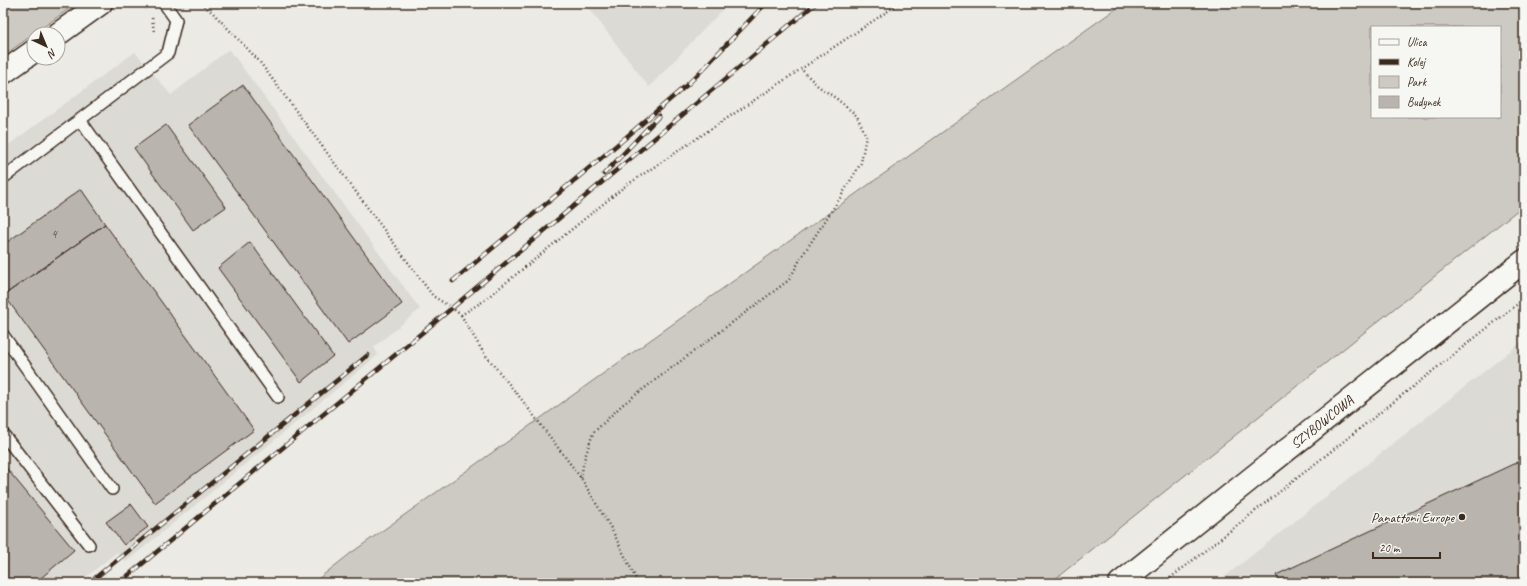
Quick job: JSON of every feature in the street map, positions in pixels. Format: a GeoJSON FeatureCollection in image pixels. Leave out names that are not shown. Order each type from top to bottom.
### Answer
{"type":"FeatureCollection","features":[{"type":"Feature","properties":{"kind":"street"},"geometry":{"type":"LineString","coordinates":[[66,28],[102,3]]}},
{"type":"Feature","properties":{"kind":"street"},"geometry":{"type":"LineString","coordinates":[[3,74],[26,57]]}},
{"type":"Feature","properties":{"kind":"street","name":"SZYBOWCOWA"},"geometry":{"type":"LineString","coordinates":[[1120,583],[1524,261]]}},
{"type":"Feature","properties":{"kind":"lane"},"geometry":{"type":"LineString","coordinates":[[3,178],[168,53],[176,20],[164,3]]}},
{"type":"Feature","properties":{"kind":"lane"},"geometry":{"type":"LineString","coordinates":[[80,120],[278,397]]}},
{"type":"Feature","properties":{"kind":"lane"},"geometry":{"type":"LineString","coordinates":[[3,335],[112,489]]}},
{"type":"Feature","properties":{"kind":"lane"},"geometry":{"type":"LineString","coordinates":[[3,434],[89,545]]}},
{"type":"Feature","properties":{"kind":"path"},"geometry":{"type":"LineString","coordinates":[[140,3],[151,12],[155,36]]}},
{"type":"Feature","properties":{"kind":"path"},"geometry":{"type":"LineString","coordinates":[[201,3],[213,13],[259,61],[433,296],[461,315],[482,352],[522,400],[581,478],[612,530],[638,583]]}},
{"type":"Feature","properties":{"kind":"path"},"geometry":{"type":"LineString","coordinates":[[461,315],[482,302],[624,187],[900,3]]}},
{"type":"Feature","properties":{"kind":"path"},"geometry":{"type":"LineString","coordinates":[[581,478],[584,460],[593,433],[622,405],[789,280],[802,256],[861,163],[866,136],[857,116],[837,99],[818,86],[801,70]]}},
{"type":"Feature","properties":{"kind":"path"},"geometry":{"type":"LineString","coordinates":[[1164,583],[1524,299]]}},
{"type":"Feature","properties":{"kind":"shaded area"},"geometry":{"type":"Polygon","coordinates":[[[585,3],[729,3],[649,87],[585,3]]]}},
{"type":"Feature","properties":{"kind":"shaded area"},"geometry":{"type":"Polygon","coordinates":[[[229,49],[420,309],[374,347],[378,355],[126,562],[117,552],[79,583],[3,583],[3,149],[135,52],[171,95],[229,49]]]}},
{"type":"Feature","properties":{"kind":"shaded area"},"geometry":{"type":"Polygon","coordinates":[[[1524,340],[1524,583],[1217,583],[1524,340]]]}},
{"type":"Feature","properties":{"kind":"green space"},"geometry":{"type":"Polygon","coordinates":[[[3,3],[77,3],[45,26],[26,26],[26,40],[3,56],[3,3]]]}},
{"type":"Feature","properties":{"kind":"green space"},"geometry":{"type":"Polygon","coordinates":[[[1124,3],[1524,3],[1524,205],[1050,583],[313,583],[351,553],[1124,3]]]}},
{"type":"Feature","properties":{"kind":"building"},"geometry":{"type":"Polygon","coordinates":[[[243,85],[402,304],[348,344],[188,125],[243,85]]]}},
{"type":"Feature","properties":{"kind":"building"},"geometry":{"type":"Polygon","coordinates":[[[166,125],[226,207],[193,230],[134,148],[166,125]]]}},
{"type":"Feature","properties":{"kind":"building"},"geometry":{"type":"Polygon","coordinates":[[[81,189],[105,224],[4,295],[3,245],[81,189]]]}},
{"type":"Feature","properties":{"kind":"building"},"geometry":{"type":"Polygon","coordinates":[[[105,224],[254,430],[155,503],[4,295],[105,224]]]}},
{"type":"Feature","properties":{"kind":"building"},"geometry":{"type":"Polygon","coordinates":[[[250,242],[333,356],[301,382],[218,268],[250,242]]]}},
{"type":"Feature","properties":{"kind":"building","name":"Panattoni Europe"},"geometry":{"type":"Polygon","coordinates":[[[1524,459],[1524,583],[1280,583],[1276,575],[1524,459]]]}},
{"type":"Feature","properties":{"kind":"building"},"geometry":{"type":"Polygon","coordinates":[[[3,464],[74,550],[35,583],[3,583],[3,464]]]}},
{"type":"Feature","properties":{"kind":"building"},"geometry":{"type":"Polygon","coordinates":[[[131,504],[148,527],[124,545],[106,522],[131,504]]]}},
{"type":"Feature","properties":{"kind":"railway"},"geometry":{"type":"LineString","coordinates":[[704,68],[766,3]]}},
{"type":"Feature","properties":{"kind":"railway"},"geometry":{"type":"LineString","coordinates":[[119,583],[452,308],[816,3]]}},
{"type":"Feature","properties":{"kind":"railway"},"geometry":{"type":"LineString","coordinates":[[453,281],[624,139],[688,84],[708,64]]}},
{"type":"Feature","properties":{"kind":"railway"},"geometry":{"type":"LineString","coordinates":[[604,174],[659,116]]}},
{"type":"Feature","properties":{"kind":"railway"},"geometry":{"type":"LineString","coordinates":[[89,583],[368,355]]}},
{"type":"Feature","properties":{"kind":"place","name":"Panattoni Europe"},"geometry":{"type":"Point","coordinates":[1462,517]}}]}
